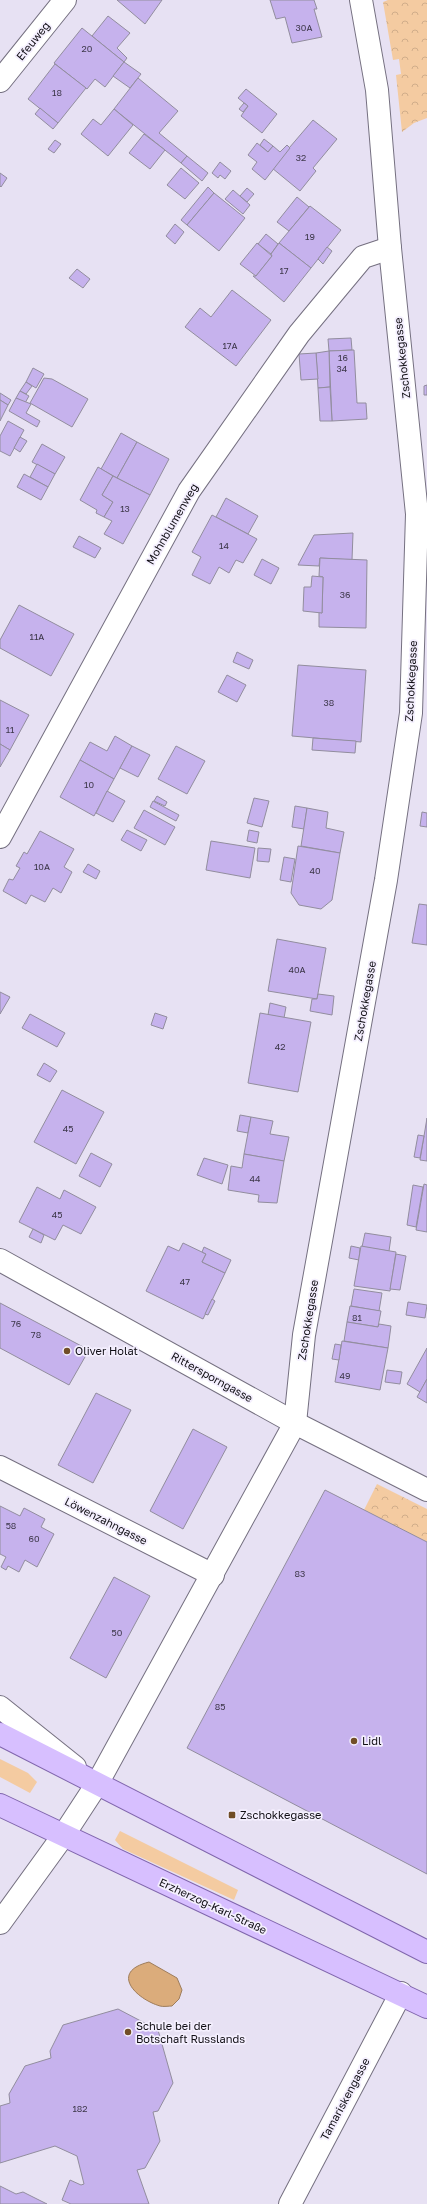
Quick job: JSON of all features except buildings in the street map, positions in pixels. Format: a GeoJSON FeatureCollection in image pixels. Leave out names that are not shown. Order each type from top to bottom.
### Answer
{"type":"FeatureCollection","features":[{"type":"Feature","properties":{"kind":"main road"},"geometry":{"type":"LineString","coordinates":[[0,1734],[427,1952]]}},
{"type":"Feature","properties":{"kind":"main road","name":"Erzherzog-Karl-Straße"},"geometry":{"type":"LineString","coordinates":[[0,1805],[63,1836],[401,1993],[427,2007]]}},
{"type":"Feature","properties":{"kind":"street","name":"Efeuweg"},"geometry":{"type":"LineString","coordinates":[[0,81],[65,0]]}},
{"type":"Feature","properties":{"kind":"street","name":"Zschokkegasse"},"geometry":{"type":"LineString","coordinates":[[0,1923],[63,1836],[97,1784],[295,1423],[304,1335],[386,880],[411,713],[417,514],[390,248],[377,90],[361,0]]}},
{"type":"Feature","properties":{"kind":"street","name":"Mohnblumenweg"},"geometry":{"type":"LineString","coordinates":[[0,837],[189,491],[300,334],[338,287],[363,257],[390,248]]}},
{"type":"Feature","properties":{"kind":"street","name":"Rittersporngasse"},"geometry":{"type":"LineString","coordinates":[[0,1260],[295,1423],[427,1490]]}},
{"type":"Feature","properties":{"kind":"street","name":"Löwenzahngasse"},"geometry":{"type":"LineString","coordinates":[[0,1467],[213,1575]]}},
{"type":"Feature","properties":{"kind":"street"},"geometry":{"type":"LineString","coordinates":[[0,1707],[97,1784]]}},
{"type":"Feature","properties":{"kind":"street","name":"Tamariskengasse"},"geometry":{"type":"LineString","coordinates":[[290,2204],[401,1993]]}},
{"type":"Feature","properties":{"kind":"green space"},"geometry":{"type":"Polygon","coordinates":[[[388,0],[427,0],[427,118],[414,123],[402,132],[396,75],[401,74],[399,59],[393,60],[383,2],[388,0]]]}},
{"type":"Feature","properties":{"kind":"green space"},"geometry":{"type":"Polygon","coordinates":[[[377,1484],[427,1509],[427,1542],[364,1510],[377,1484]]]}},
{"type":"Feature","properties":{"kind":"green space"},"geometry":{"type":"Polygon","coordinates":[[[0,1759],[28,1773],[37,1782],[30,1793],[0,1777],[0,1759]]]}},
{"type":"Feature","properties":{"kind":"green space"},"geometry":{"type":"Polygon","coordinates":[[[120,1831],[238,1890],[234,1900],[123,1849],[115,1840],[120,1831]]]}},
{"type":"Feature","properties":{"kind":"shaded area"},"geometry":{"type":"Polygon","coordinates":[[[149,1962],[177,1978],[182,1990],[179,1999],[172,2006],[161,2006],[151,2003],[135,1992],[130,1985],[130,1972],[137,1966],[149,1962]]]}},
{"type":"Feature","properties":{"kind":"place","name":"Oliver Holat"},"geometry":{"type":"Point","coordinates":[67,1351]}},
{"type":"Feature","properties":{"kind":"place","name":"Lidl"},"geometry":{"type":"Point","coordinates":[354,1741]}},
{"type":"Feature","properties":{"kind":"place","name":"Zschokkegasse"},"geometry":{"type":"Point","coordinates":[232,1815]}},
{"type":"Feature","properties":{"kind":"place","name":"Schule bei der Botschaft Russlands"},"geometry":{"type":"Point","coordinates":[128,2032]}}]}
